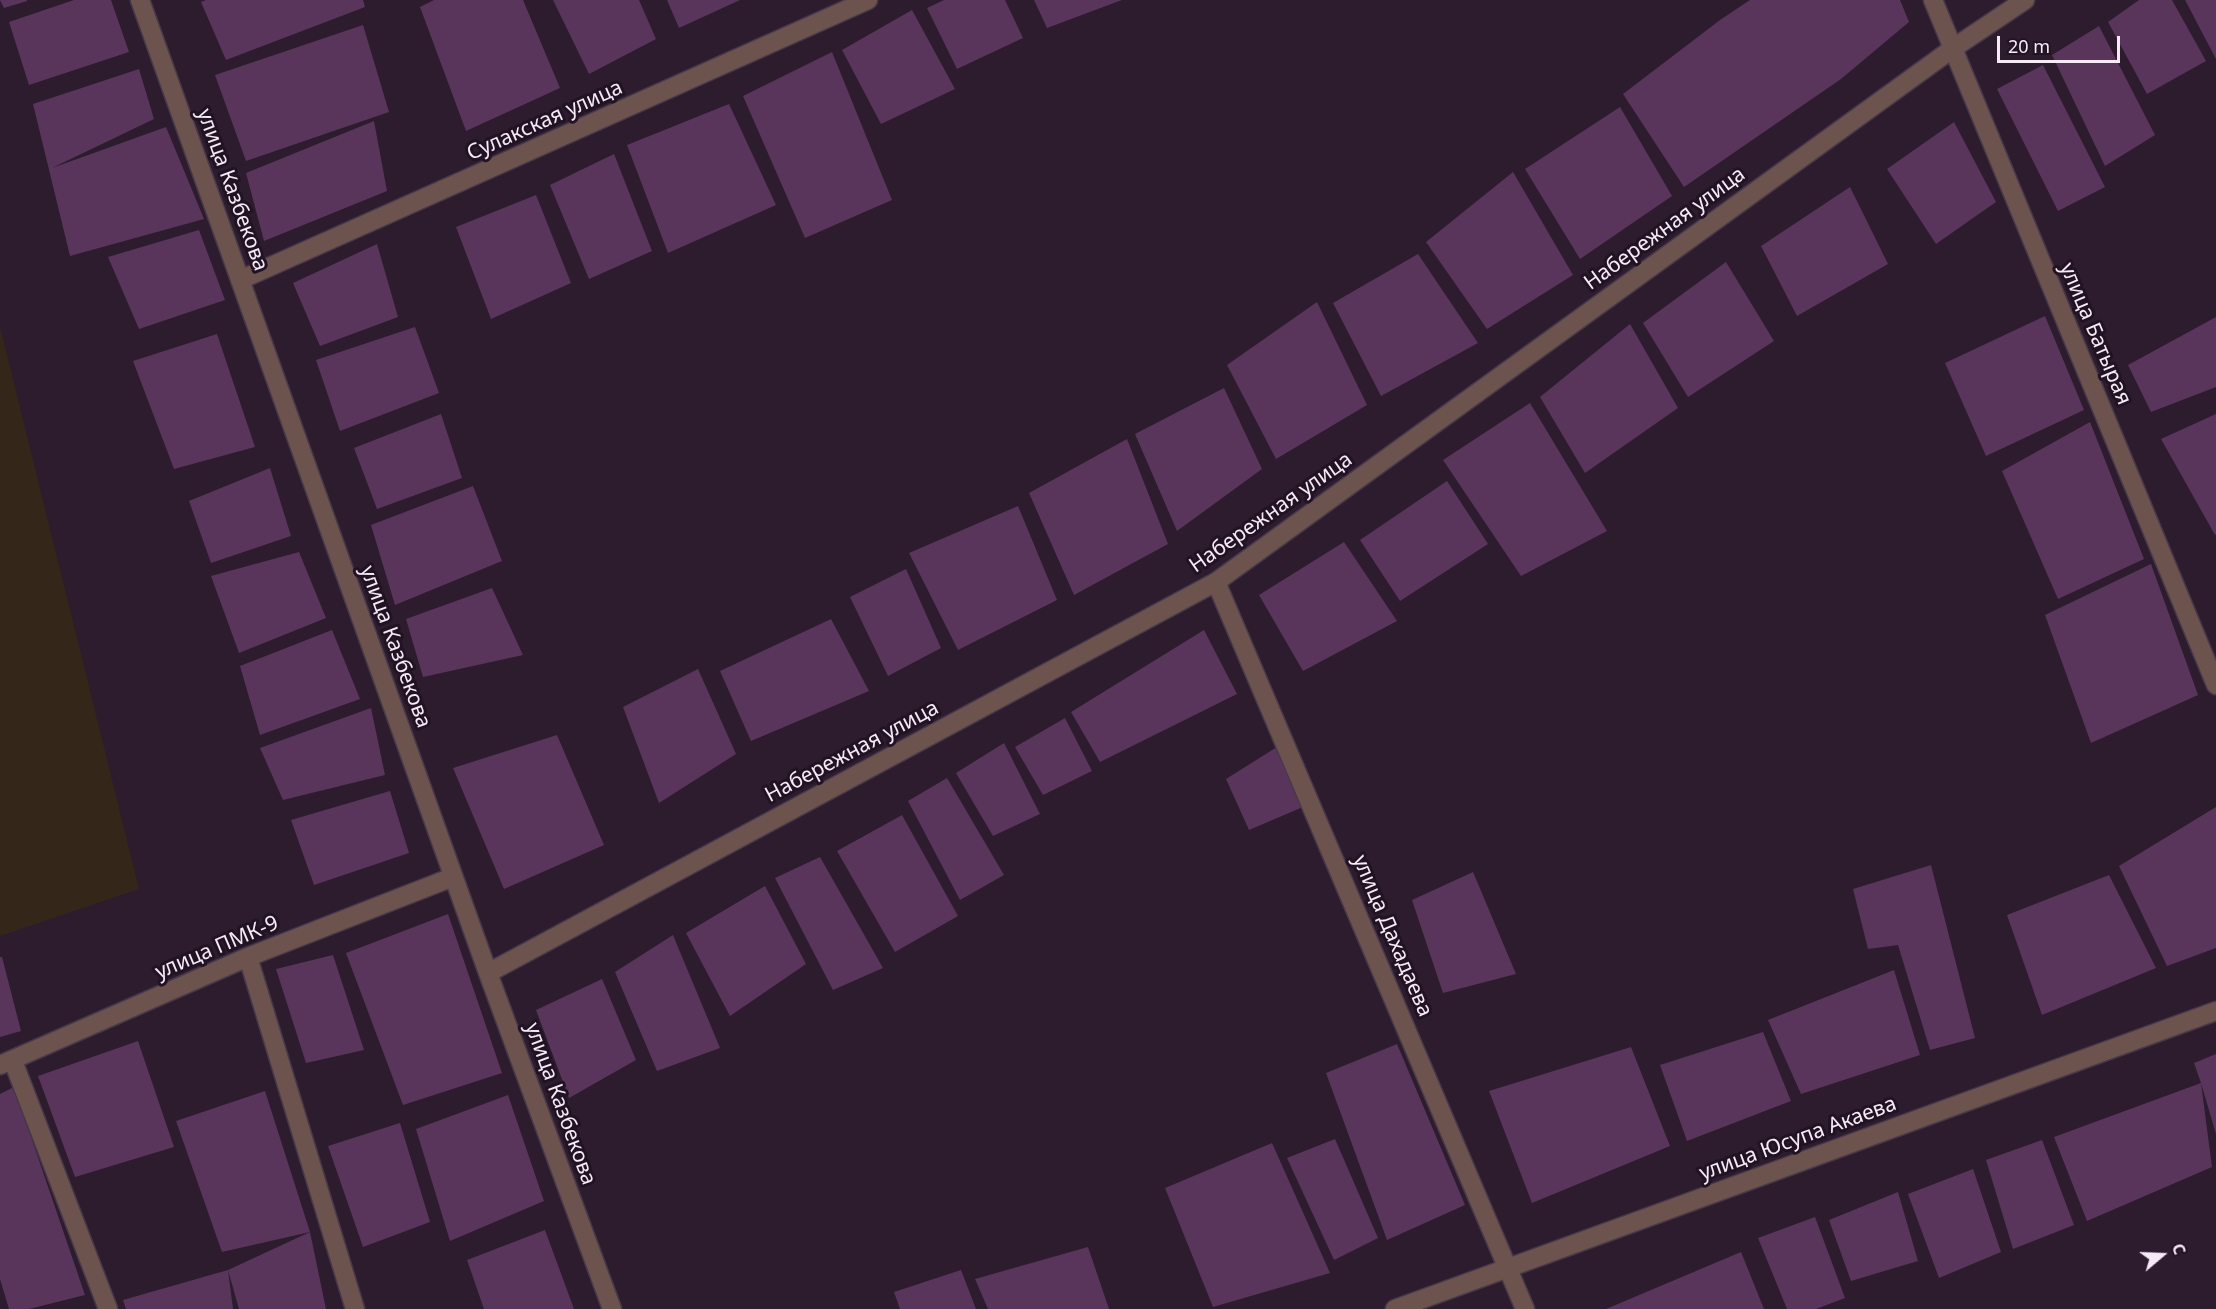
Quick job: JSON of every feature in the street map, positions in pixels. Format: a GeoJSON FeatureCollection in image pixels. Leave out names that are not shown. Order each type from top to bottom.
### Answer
{"type":"FeatureCollection","features":[{"type":"Feature","properties":{"kind":"street","name":"улица Казбекова"},"geometry":{"type":"LineString","coordinates":[[140,0],[453,877],[612,1309]]}},
{"type":"Feature","properties":{"kind":"street","name":"Сулакская улица"},"geometry":{"type":"LineString","coordinates":[[240,280],[867,0]]}},
{"type":"Feature","properties":{"kind":"street","name":"улица Батырая"},"geometry":{"type":"LineString","coordinates":[[1933,0],[2216,686]]}},
{"type":"Feature","properties":{"kind":"street","name":"Набережная улица"},"geometry":{"type":"LineString","coordinates":[[488,974],[1216,582],[1952,49],[2025,0]]}},
{"type":"Feature","properties":{"kind":"street","name":"улица Дахадаева"},"geometry":{"type":"LineString","coordinates":[[1216,582],[1525,1309]]}},
{"type":"Feature","properties":{"kind":"street","name":"улица ПМК-9"},"geometry":{"type":"LineString","coordinates":[[7,1063],[248,957],[453,877]]}},
{"type":"Feature","properties":{"kind":"street"},"geometry":{"type":"LineString","coordinates":[[248,957],[356,1309]]}},
{"type":"Feature","properties":{"kind":"street","name":"улица Юсупа Акаева"},"geometry":{"type":"LineString","coordinates":[[1395,1309],[2216,1011]]}},
{"type":"Feature","properties":{"kind":"street"},"geometry":{"type":"LineString","coordinates":[[7,1063],[108,1309]]}},
{"type":"Feature","properties":{"kind":"shaded area"},"geometry":{"type":"Polygon","coordinates":[[[0,327],[139,889],[0,936],[0,327]]]}},
{"type":"Feature","properties":{"kind":"building"},"geometry":{"type":"Polygon","coordinates":[[[0,0],[27,0],[27,1],[4,8],[0,0]]]}},
{"type":"Feature","properties":{"kind":"building"},"geometry":{"type":"Polygon","coordinates":[[[74,0],[111,0],[129,52],[29,85],[9,22],[74,0]]]}},
{"type":"Feature","properties":{"kind":"building"},"geometry":{"type":"Polygon","coordinates":[[[206,0],[363,0],[365,7],[226,60],[201,2],[206,0]]]}},
{"type":"Feature","properties":{"kind":"building"},"geometry":{"type":"Polygon","coordinates":[[[434,0],[523,0],[560,88],[466,131],[420,7],[434,0]]]}},
{"type":"Feature","properties":{"kind":"building"},"geometry":{"type":"Polygon","coordinates":[[[553,0],[639,0],[656,39],[589,74],[553,0]]]}},
{"type":"Feature","properties":{"kind":"building"},"geometry":{"type":"Polygon","coordinates":[[[667,0],[740,0],[679,28],[667,0]]]}},
{"type":"Feature","properties":{"kind":"building"},"geometry":{"type":"Polygon","coordinates":[[[944,0],[1005,0],[1023,38],[957,69],[927,8],[944,0]]]}},
{"type":"Feature","properties":{"kind":"building"},"geometry":{"type":"Polygon","coordinates":[[[1034,0],[1122,0],[1047,28],[1034,0]]]}},
{"type":"Feature","properties":{"kind":"building"},"geometry":{"type":"Polygon","coordinates":[[[1750,0],[1900,0],[1909,22],[1841,79],[1684,187],[1623,94],[1750,0]]]}},
{"type":"Feature","properties":{"kind":"building"},"geometry":{"type":"Polygon","coordinates":[[[2139,0],[2172,0],[2206,61],[2147,94],[2108,22],[2139,0]]]}},
{"type":"Feature","properties":{"kind":"building"},"geometry":{"type":"Polygon","coordinates":[[[2185,0],[2216,0],[2216,59],[2185,0]]]}},
{"type":"Feature","properties":{"kind":"building"},"geometry":{"type":"Polygon","coordinates":[[[912,10],[955,89],[881,124],[842,50],[912,10]]]}},
{"type":"Feature","properties":{"kind":"building"},"geometry":{"type":"Polygon","coordinates":[[[363,25],[389,112],[246,161],[215,75],[363,25]]]}},
{"type":"Feature","properties":{"kind":"building"},"geometry":{"type":"Polygon","coordinates":[[[2099,26],[2155,135],[2105,166],[2052,55],[2099,26]]]}},
{"type":"Feature","properties":{"kind":"building"},"geometry":{"type":"Polygon","coordinates":[[[832,52],[892,200],[805,238],[743,96],[832,52]]]}},
{"type":"Feature","properties":{"kind":"building"},"geometry":{"type":"Polygon","coordinates":[[[2043,65],[2105,187],[2058,211],[1997,89],[2043,65]]]}},
{"type":"Feature","properties":{"kind":"building"},"geometry":{"type":"Polygon","coordinates":[[[139,69],[154,119],[52,168],[166,127],[204,219],[70,256],[33,104],[139,69]]]}},
{"type":"Feature","properties":{"kind":"building"},"geometry":{"type":"Polygon","coordinates":[[[729,104],[776,205],[668,253],[627,145],[729,104]]]}},
{"type":"Feature","properties":{"kind":"building"},"geometry":{"type":"Polygon","coordinates":[[[1620,107],[1672,196],[1580,259],[1525,169],[1620,107]]]}},
{"type":"Feature","properties":{"kind":"building"},"geometry":{"type":"Polygon","coordinates":[[[374,121],[387,191],[264,241],[246,173],[374,121]]]}},
{"type":"Feature","properties":{"kind":"building"},"geometry":{"type":"Polygon","coordinates":[[[1954,122],[1996,202],[1936,244],[1887,169],[1954,122]]]}},
{"type":"Feature","properties":{"kind":"building"},"geometry":{"type":"Polygon","coordinates":[[[614,154],[652,251],[589,279],[550,185],[614,154]]]}},
{"type":"Feature","properties":{"kind":"building"},"geometry":{"type":"Polygon","coordinates":[[[1513,172],[1573,275],[1487,329],[1426,242],[1513,172]]]}},
{"type":"Feature","properties":{"kind":"building"},"geometry":{"type":"Polygon","coordinates":[[[1850,187],[1888,264],[1797,316],[1761,246],[1850,187]]]}},
{"type":"Feature","properties":{"kind":"building"},"geometry":{"type":"Polygon","coordinates":[[[536,195],[571,283],[491,319],[456,227],[536,195]]]}},
{"type":"Feature","properties":{"kind":"building"},"geometry":{"type":"Polygon","coordinates":[[[199,230],[225,300],[139,329],[108,257],[199,230]]]}},
{"type":"Feature","properties":{"kind":"building"},"geometry":{"type":"Polygon","coordinates":[[[377,244],[398,317],[320,346],[293,283],[377,244]]]}},
{"type":"Feature","properties":{"kind":"building"},"geometry":{"type":"Polygon","coordinates":[[[1418,254],[1478,343],[1381,396],[1333,303],[1418,254]]]}},
{"type":"Feature","properties":{"kind":"building"},"geometry":{"type":"Polygon","coordinates":[[[1726,262],[1774,341],[1688,397],[1643,323],[1726,262]]]}},
{"type":"Feature","properties":{"kind":"building"},"geometry":{"type":"Polygon","coordinates":[[[1317,302],[1367,405],[1276,459],[1227,365],[1317,302]]]}},
{"type":"Feature","properties":{"kind":"building"},"geometry":{"type":"Polygon","coordinates":[[[2045,316],[2084,410],[1986,456],[1945,363],[2045,316]]]}},
{"type":"Feature","properties":{"kind":"building"},"geometry":{"type":"Polygon","coordinates":[[[2216,317],[2216,387],[2151,412],[2128,365],[2216,317]]]}},
{"type":"Feature","properties":{"kind":"building"},"geometry":{"type":"Polygon","coordinates":[[[1630,324],[1678,408],[1585,473],[1540,397],[1630,324]]]}},
{"type":"Feature","properties":{"kind":"building"},"geometry":{"type":"Polygon","coordinates":[[[415,327],[439,393],[340,431],[316,360],[415,327]]]}},
{"type":"Feature","properties":{"kind":"building"},"geometry":{"type":"Polygon","coordinates":[[[217,334],[255,447],[174,469],[133,361],[217,334]]]}},
{"type":"Feature","properties":{"kind":"building"},"geometry":{"type":"Polygon","coordinates":[[[1224,388],[1262,469],[1177,531],[1135,434],[1224,388]]]}},
{"type":"Feature","properties":{"kind":"building"},"geometry":{"type":"Polygon","coordinates":[[[1530,403],[1607,531],[1521,576],[1443,460],[1530,403]]]}},
{"type":"Feature","properties":{"kind":"building"},"geometry":{"type":"Polygon","coordinates":[[[441,414],[462,478],[377,509],[354,448],[441,414]]]}},
{"type":"Feature","properties":{"kind":"building"},"geometry":{"type":"Polygon","coordinates":[[[2216,414],[2216,534],[2215,535],[2161,439],[2216,414]]]}},
{"type":"Feature","properties":{"kind":"building"},"geometry":{"type":"Polygon","coordinates":[[[2090,422],[2144,559],[2058,599],[2002,471],[2090,422]]]}},
{"type":"Feature","properties":{"kind":"building"},"geometry":{"type":"Polygon","coordinates":[[[1127,439],[1168,544],[1074,595],[1029,493],[1127,439]]]}},
{"type":"Feature","properties":{"kind":"building"},"geometry":{"type":"Polygon","coordinates":[[[270,468],[291,536],[211,563],[189,501],[270,468]]]}},
{"type":"Feature","properties":{"kind":"building"},"geometry":{"type":"Polygon","coordinates":[[[1447,481],[1488,544],[1400,601],[1360,540],[1447,481]]]}},
{"type":"Feature","properties":{"kind":"building"},"geometry":{"type":"Polygon","coordinates":[[[473,486],[502,561],[395,605],[371,525],[473,486]]]}},
{"type":"Feature","properties":{"kind":"building"},"geometry":{"type":"Polygon","coordinates":[[[1018,506],[1057,600],[958,650],[909,553],[1018,506]]]}},
{"type":"Feature","properties":{"kind":"building"},"geometry":{"type":"Polygon","coordinates":[[[1344,542],[1397,621],[1303,671],[1259,595],[1344,542]]]}},
{"type":"Feature","properties":{"kind":"building"},"geometry":{"type":"Polygon","coordinates":[[[299,552],[326,618],[239,653],[211,576],[299,552]]]}},
{"type":"Feature","properties":{"kind":"building"},"geometry":{"type":"Polygon","coordinates":[[[2151,564],[2198,695],[2091,743],[2045,615],[2151,564]]]}},
{"type":"Feature","properties":{"kind":"building"},"geometry":{"type":"Polygon","coordinates":[[[906,569],[941,648],[888,676],[850,597],[906,569]]]}},
{"type":"Feature","properties":{"kind":"building"},"geometry":{"type":"Polygon","coordinates":[[[492,588],[523,655],[423,677],[406,619],[492,588]]]}},
{"type":"Feature","properties":{"kind":"building"},"geometry":{"type":"Polygon","coordinates":[[[831,619],[869,691],[751,741],[720,671],[831,619]]]}},
{"type":"Feature","properties":{"kind":"building"},"geometry":{"type":"Polygon","coordinates":[[[332,630],[360,699],[260,735],[240,666],[332,630]]]}},
{"type":"Feature","properties":{"kind":"building"},"geometry":{"type":"Polygon","coordinates":[[[1204,630],[1237,694],[1100,762],[1071,712],[1204,630]]]}},
{"type":"Feature","properties":{"kind":"building"},"geometry":{"type":"Polygon","coordinates":[[[698,669],[736,754],[659,803],[623,707],[698,669]]]}},
{"type":"Feature","properties":{"kind":"building"},"geometry":{"type":"Polygon","coordinates":[[[371,708],[385,775],[283,800],[260,748],[371,708]]]}},
{"type":"Feature","properties":{"kind":"building"},"geometry":{"type":"Polygon","coordinates":[[[1065,718],[1092,771],[1043,795],[1015,747],[1065,718]]]}},
{"type":"Feature","properties":{"kind":"building"},"geometry":{"type":"Polygon","coordinates":[[[557,735],[604,845],[504,889],[453,768],[557,735]]]}},
{"type":"Feature","properties":{"kind":"building"},"geometry":{"type":"Polygon","coordinates":[[[1004,743],[1040,814],[993,836],[956,773],[1004,743]]]}},
{"type":"Feature","properties":{"kind":"building"},"geometry":{"type":"Polygon","coordinates":[[[1277,747],[1303,807],[1249,830],[1226,779],[1277,747]]]}},
{"type":"Feature","properties":{"kind":"building"},"geometry":{"type":"Polygon","coordinates":[[[947,778],[1004,875],[960,900],[908,801],[947,778]]]}},
{"type":"Feature","properties":{"kind":"building"},"geometry":{"type":"Polygon","coordinates":[[[390,791],[409,853],[314,885],[291,820],[390,791]]]}},
{"type":"Feature","properties":{"kind":"building"},"geometry":{"type":"Polygon","coordinates":[[[2216,807],[2216,948],[2167,966],[2119,866],[2216,807]]]}},
{"type":"Feature","properties":{"kind":"building"},"geometry":{"type":"Polygon","coordinates":[[[902,815],[958,916],[895,952],[837,851],[902,815]]]}},
{"type":"Feature","properties":{"kind":"building"},"geometry":{"type":"Polygon","coordinates":[[[820,857],[883,968],[833,990],[775,878],[820,857]]]}},
{"type":"Feature","properties":{"kind":"building"},"geometry":{"type":"Polygon","coordinates":[[[1931,865],[1975,1038],[1930,1050],[1898,945],[1868,949],[1853,889],[1931,865]]]}},
{"type":"Feature","properties":{"kind":"building"},"geometry":{"type":"Polygon","coordinates":[[[1473,872],[1516,974],[1443,993],[1412,900],[1473,872]]]}},
{"type":"Feature","properties":{"kind":"building"},"geometry":{"type":"Polygon","coordinates":[[[2109,875],[2156,968],[2042,1015],[2007,915],[2109,875]]]}},
{"type":"Feature","properties":{"kind":"building"},"geometry":{"type":"Polygon","coordinates":[[[765,886],[806,964],[730,1016],[686,933],[765,886]]]}},
{"type":"Feature","properties":{"kind":"building"},"geometry":{"type":"Polygon","coordinates":[[[448,914],[502,1073],[403,1105],[346,953],[448,914]]]}},
{"type":"Feature","properties":{"kind":"building"},"geometry":{"type":"Polygon","coordinates":[[[673,935],[720,1048],[657,1071],[615,972],[673,935]]]}},
{"type":"Feature","properties":{"kind":"building"},"geometry":{"type":"Polygon","coordinates":[[[333,955],[364,1050],[306,1063],[276,969],[333,955]]]}},
{"type":"Feature","properties":{"kind":"building"},"geometry":{"type":"Polygon","coordinates":[[[0,957],[2,957],[21,1031],[0,1037],[0,957]]]}},
{"type":"Feature","properties":{"kind":"building"},"geometry":{"type":"Polygon","coordinates":[[[1894,970],[1920,1055],[1801,1094],[1768,1020],[1894,970]]]}},
{"type":"Feature","properties":{"kind":"building"},"geometry":{"type":"Polygon","coordinates":[[[602,979],[636,1060],[569,1098],[536,1010],[602,979]]]}},
{"type":"Feature","properties":{"kind":"building"},"geometry":{"type":"Polygon","coordinates":[[[1763,1032],[1791,1101],[1687,1141],[1660,1065],[1763,1032]]]}},
{"type":"Feature","properties":{"kind":"building"},"geometry":{"type":"Polygon","coordinates":[[[138,1041],[174,1147],[75,1177],[38,1076],[138,1041]]]}},
{"type":"Feature","properties":{"kind":"building"},"geometry":{"type":"Polygon","coordinates":[[[1397,1044],[1465,1205],[1387,1240],[1326,1073],[1397,1044]]]}},
{"type":"Feature","properties":{"kind":"building"},"geometry":{"type":"Polygon","coordinates":[[[1631,1047],[1670,1146],[1532,1203],[1489,1091],[1631,1047]]]}},
{"type":"Feature","properties":{"kind":"building"},"geometry":{"type":"Polygon","coordinates":[[[2216,1054],[2216,1134],[2194,1063],[2216,1054]]]}},
{"type":"Feature","properties":{"kind":"building"},"geometry":{"type":"Polygon","coordinates":[[[2201,1083],[2212,1167],[2087,1221],[2054,1137],[2201,1083]]]}},
{"type":"Feature","properties":{"kind":"building"},"geometry":{"type":"Polygon","coordinates":[[[14,1087],[85,1295],[29,1309],[9,1309],[0,1279],[0,1094],[14,1087]]]}},
{"type":"Feature","properties":{"kind":"building"},"geometry":{"type":"Polygon","coordinates":[[[265,1091],[310,1232],[222,1252],[176,1121],[265,1091]]]}},
{"type":"Feature","properties":{"kind":"building"},"geometry":{"type":"Polygon","coordinates":[[[508,1095],[544,1201],[450,1241],[416,1129],[508,1095]]]}},
{"type":"Feature","properties":{"kind":"building"},"geometry":{"type":"Polygon","coordinates":[[[400,1123],[430,1222],[363,1247],[328,1146],[400,1123]]]}},
{"type":"Feature","properties":{"kind":"building"},"geometry":{"type":"Polygon","coordinates":[[[1335,1139],[1378,1238],[1334,1260],[1287,1158],[1335,1139]]]}},
{"type":"Feature","properties":{"kind":"building"},"geometry":{"type":"Polygon","coordinates":[[[2042,1140],[2074,1225],[2013,1249],[1986,1160],[2042,1140]]]}},
{"type":"Feature","properties":{"kind":"building"},"geometry":{"type":"Polygon","coordinates":[[[1272,1143],[1330,1273],[1213,1307],[1165,1188],[1272,1143]]]}},
{"type":"Feature","properties":{"kind":"building"},"geometry":{"type":"Polygon","coordinates":[[[1973,1169],[2001,1252],[1939,1278],[1908,1194],[1973,1169]]]}},
{"type":"Feature","properties":{"kind":"building"},"geometry":{"type":"Polygon","coordinates":[[[1898,1192],[1918,1261],[1851,1281],[1829,1220],[1898,1192]]]}},
{"type":"Feature","properties":{"kind":"building"},"geometry":{"type":"Polygon","coordinates":[[[1815,1217],[1845,1298],[1816,1309],[1787,1309],[1758,1238],[1815,1217]]]}},
{"type":"Feature","properties":{"kind":"building"},"geometry":{"type":"Polygon","coordinates":[[[545,1230],[574,1309],[484,1309],[467,1260],[545,1230]]]}},
{"type":"Feature","properties":{"kind":"building"},"geometry":{"type":"Polygon","coordinates":[[[310,1232],[326,1309],[239,1309],[228,1270],[310,1232]]]}},
{"type":"Feature","properties":{"kind":"building"},"geometry":{"type":"Polygon","coordinates":[[[1088,1247],[1109,1309],[988,1309],[975,1279],[1088,1247]]]}},
{"type":"Feature","properties":{"kind":"building"},"geometry":{"type":"Polygon","coordinates":[[[1741,1252],[1764,1309],[1606,1309],[1741,1252]]]}},
{"type":"Feature","properties":{"kind":"building"},"geometry":{"type":"Polygon","coordinates":[[[228,1270],[233,1309],[126,1309],[123,1300],[228,1270]]]}},
{"type":"Feature","properties":{"kind":"building"},"geometry":{"type":"Polygon","coordinates":[[[961,1270],[976,1309],[900,1309],[894,1292],[961,1270]]]}}]}
